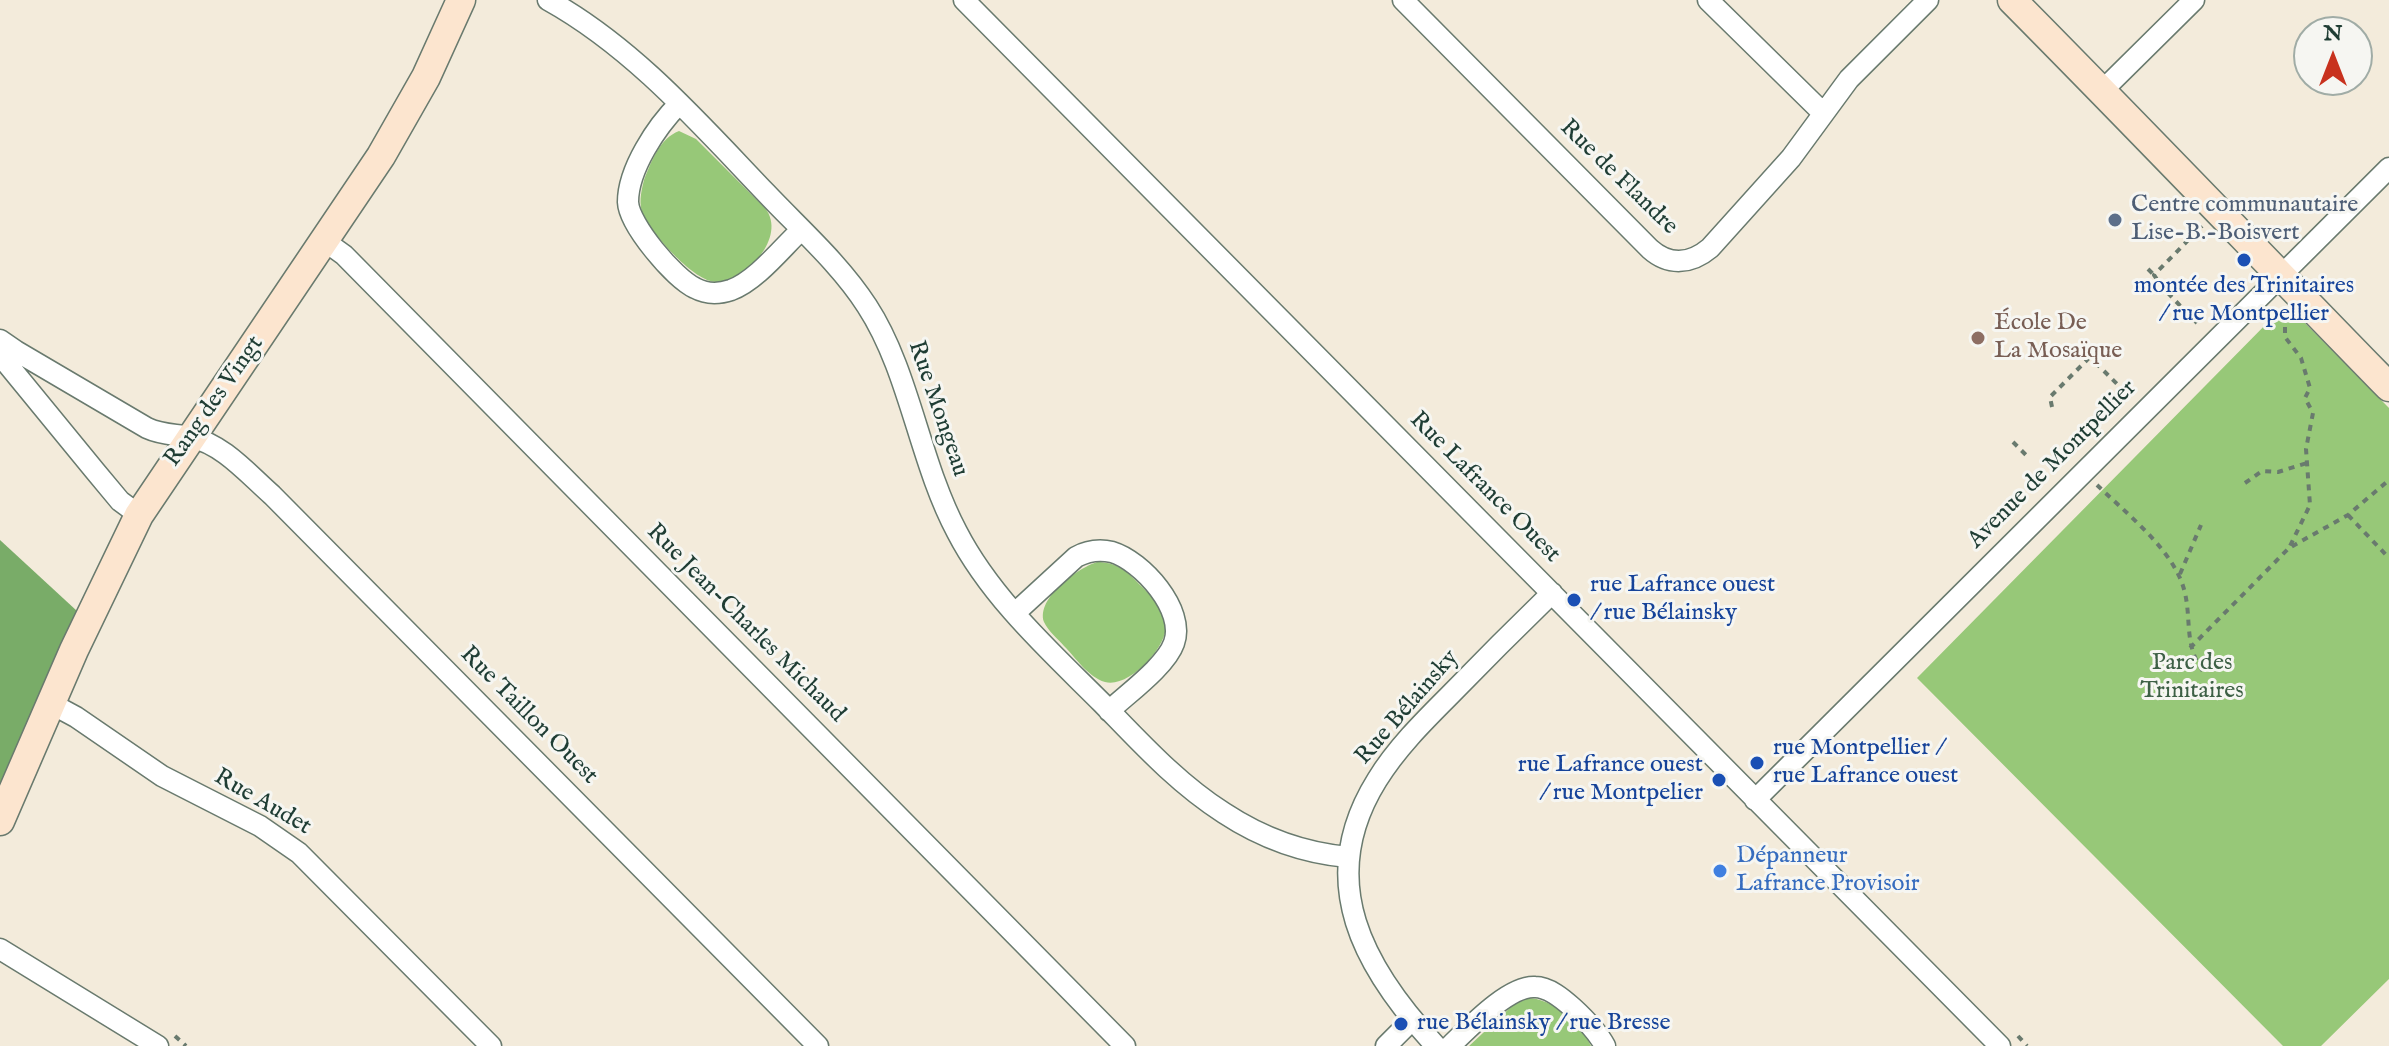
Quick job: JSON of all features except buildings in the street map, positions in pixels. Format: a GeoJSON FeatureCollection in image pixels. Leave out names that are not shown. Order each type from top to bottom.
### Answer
{"type":"FeatureCollection","features":[{"type":"Feature","properties":{"kind":"street","name":"Rang des Vingt"},"geometry":{"type":"LineString","coordinates":[[0,821],[50,703],[139,515],[326,242],[406,114],[461,0]]}},
{"type":"Feature","properties":{"kind":"street","name":"Rue Mongeau"},"geometry":{"type":"LineString","coordinates":[[548,0],[612,43],[679,104],[847,280],[873,316],[892,356],[928,466],[948,514],[979,567],[1015,613],[1109,711],[1201,798],[1271,839],[1325,855],[1348,857]]}},
{"type":"Feature","properties":{"kind":"street","name":"Rue Lafrance Ouest"},"geometry":{"type":"LineString","coordinates":[[964,0],[2000,1046]]}},
{"type":"Feature","properties":{"kind":"street","name":"Rue de Flandre"},"geometry":{"type":"LineString","coordinates":[[1403,0],[1650,249],[1667,260],[1680,261],[1693,259],[1710,248],[1791,158],[1849,79],[1928,0]]}},
{"type":"Feature","properties":{"kind":"street"},"geometry":{"type":"LineString","coordinates":[[1708,0],[1823,113]]}},
{"type":"Feature","properties":{"kind":"street"},"geometry":{"type":"LineString","coordinates":[[2012,0],[2389,387]]}},
{"type":"Feature","properties":{"kind":"street"},"geometry":{"type":"LineString","coordinates":[[2102,91],[2194,0]]}},
{"type":"Feature","properties":{"kind":"street"},"geometry":{"type":"LineString","coordinates":[[679,104],[649,142],[634,175],[628,204],[642,234],[681,277],[692,287],[706,292],[719,293],[733,289],[766,264],[801,230]]}},
{"type":"Feature","properties":{"kind":"street","name":"Avenue de Montpellier"},"geometry":{"type":"LineString","coordinates":[[1755,800],[2389,168]]}},
{"type":"Feature","properties":{"kind":"street","name":"Rue Jean-Charles Michaud"},"geometry":{"type":"LineString","coordinates":[[326,242],[355,267],[1125,1046]]}},
{"type":"Feature","properties":{"kind":"street","name":"Rue Taillon Ouest"},"geometry":{"type":"LineString","coordinates":[[0,340],[147,428],[162,435],[191,437],[220,449],[272,495],[818,1046]]}},
{"type":"Feature","properties":{"kind":"street"},"geometry":{"type":"LineString","coordinates":[[0,355],[120,501],[139,515]]}},
{"type":"Feature","properties":{"kind":"street"},"geometry":{"type":"LineString","coordinates":[[1015,613],[1076,557],[1088,552],[1107,551],[1119,555],[1151,582],[1173,609],[1177,629],[1174,643],[1163,660],[1109,711]]}},
{"type":"Feature","properties":{"kind":"street","name":"Rue Bélainsky"},"geometry":{"type":"LineString","coordinates":[[1436,1046],[1382,980],[1362,940],[1351,902],[1348,857],[1356,821],[1389,762],[1432,713],[1552,593]]}},
{"type":"Feature","properties":{"kind":"street","name":"Rue Audet"},"geometry":{"type":"LineString","coordinates":[[50,703],[76,717],[162,776],[260,826],[299,853],[491,1046]]}},
{"type":"Feature","properties":{"kind":"street"},"geometry":{"type":"LineString","coordinates":[[0,949],[158,1046]]}},
{"type":"Feature","properties":{"kind":"street"},"geometry":{"type":"LineString","coordinates":[[1450,1046],[1505,998],[1521,988],[1534,986],[1546,989],[1568,1003],[1593,1028],[1605,1046]]}},
{"type":"Feature","properties":{"kind":"street"},"geometry":{"type":"LineString","coordinates":[[1386,1046],[1412,1020]]}},
{"type":"Feature","properties":{"kind":"path"},"geometry":{"type":"LineString","coordinates":[[2154,275],[2207,222]]}},
{"type":"Feature","properties":{"kind":"path"},"geometry":{"type":"LineString","coordinates":[[2148,269],[2197,323]]}},
{"type":"Feature","properties":{"kind":"path"},"geometry":{"type":"LineString","coordinates":[[2284,308],[2285,337],[2301,358],[2310,388],[2305,398],[2313,413],[2306,449],[2310,505],[2289,548]]}},
{"type":"Feature","properties":{"kind":"path"},"geometry":{"type":"LineString","coordinates":[[2052,407],[2050,397],[2089,356],[2127,394]]}},
{"type":"Feature","properties":{"kind":"path"},"geometry":{"type":"LineString","coordinates":[[2013,442],[2026,455]]}},
{"type":"Feature","properties":{"kind":"path"},"geometry":{"type":"LineString","coordinates":[[2245,483],[2262,471],[2278,472],[2307,463]]}},
{"type":"Feature","properties":{"kind":"path"},"geometry":{"type":"LineString","coordinates":[[2084,472],[2140,526],[2179,575],[2187,600],[2190,648],[2195,662],[2206,675]]}},
{"type":"Feature","properties":{"kind":"path"},"geometry":{"type":"LineString","coordinates":[[2190,648],[2289,548],[2348,515],[2389,480]]}},
{"type":"Feature","properties":{"kind":"path"},"geometry":{"type":"LineString","coordinates":[[2348,515],[2389,558]]}},
{"type":"Feature","properties":{"kind":"path"},"geometry":{"type":"LineString","coordinates":[[2179,575],[2201,525]]}},
{"type":"Feature","properties":{"kind":"green space"},"geometry":{"type":"Polygon","coordinates":[[[679,131],[696,139],[765,208],[771,220],[771,232],[760,256],[739,275],[727,280],[707,280],[686,266],[656,235],[642,212],[641,194],[650,166],[661,145],[679,131]]]}},
{"type":"Feature","properties":{"kind":"green space","name":"Parc des Trinitaires"},"geometry":{"type":"Polygon","coordinates":[[[2282,311],[2293,311],[2389,408],[2389,979],[2321,1046],[2283,1046],[1917,678],[2282,311]]]}},
{"type":"Feature","properties":{"kind":"green space"},"geometry":{"type":"Polygon","coordinates":[[[0,540],[77,611],[0,786],[0,540]]]}},
{"type":"Feature","properties":{"kind":"green space"},"geometry":{"type":"Polygon","coordinates":[[[1097,562],[1121,568],[1130,575],[1156,602],[1166,624],[1161,644],[1154,654],[1135,673],[1114,682],[1099,680],[1088,672],[1044,622],[1043,613],[1052,594],[1070,577],[1097,562]]]}},
{"type":"Feature","properties":{"kind":"green space"},"geometry":{"type":"Polygon","coordinates":[[[1527,998],[1546,1002],[1565,1013],[1591,1046],[1469,1046],[1512,1006],[1527,998]]]}},
{"type":"Feature","properties":{"kind":"place","name":"Centre communautaire Lise-B.-Boisvert"},"geometry":{"type":"Point","coordinates":[2115,220]}},
{"type":"Feature","properties":{"kind":"place","name":"montée des Trinitaires / rue Montpellier"},"geometry":{"type":"Point","coordinates":[2244,260]}},
{"type":"Feature","properties":{"kind":"place","name":"École De La Mosaïque"},"geometry":{"type":"Point","coordinates":[1978,338]}},
{"type":"Feature","properties":{"kind":"place","name":"rue Lafrance ouest / rue Bélainsky"},"geometry":{"type":"Point","coordinates":[1574,600]}},
{"type":"Feature","properties":{"kind":"place","name":"rue Montpellier / rue Lafrance ouest"},"geometry":{"type":"Point","coordinates":[1757,763]}},
{"type":"Feature","properties":{"kind":"place","name":"rue Lafrance ouest / rue Montpelier"},"geometry":{"type":"Point","coordinates":[1719,780]}},
{"type":"Feature","properties":{"kind":"place","name":"Dépanneur Lafrance Provisoir"},"geometry":{"type":"Point","coordinates":[1720,871]}},
{"type":"Feature","properties":{"kind":"place","name":"rue Bélainsky / rue Bresse"},"geometry":{"type":"Point","coordinates":[1401,1024]}}]}
